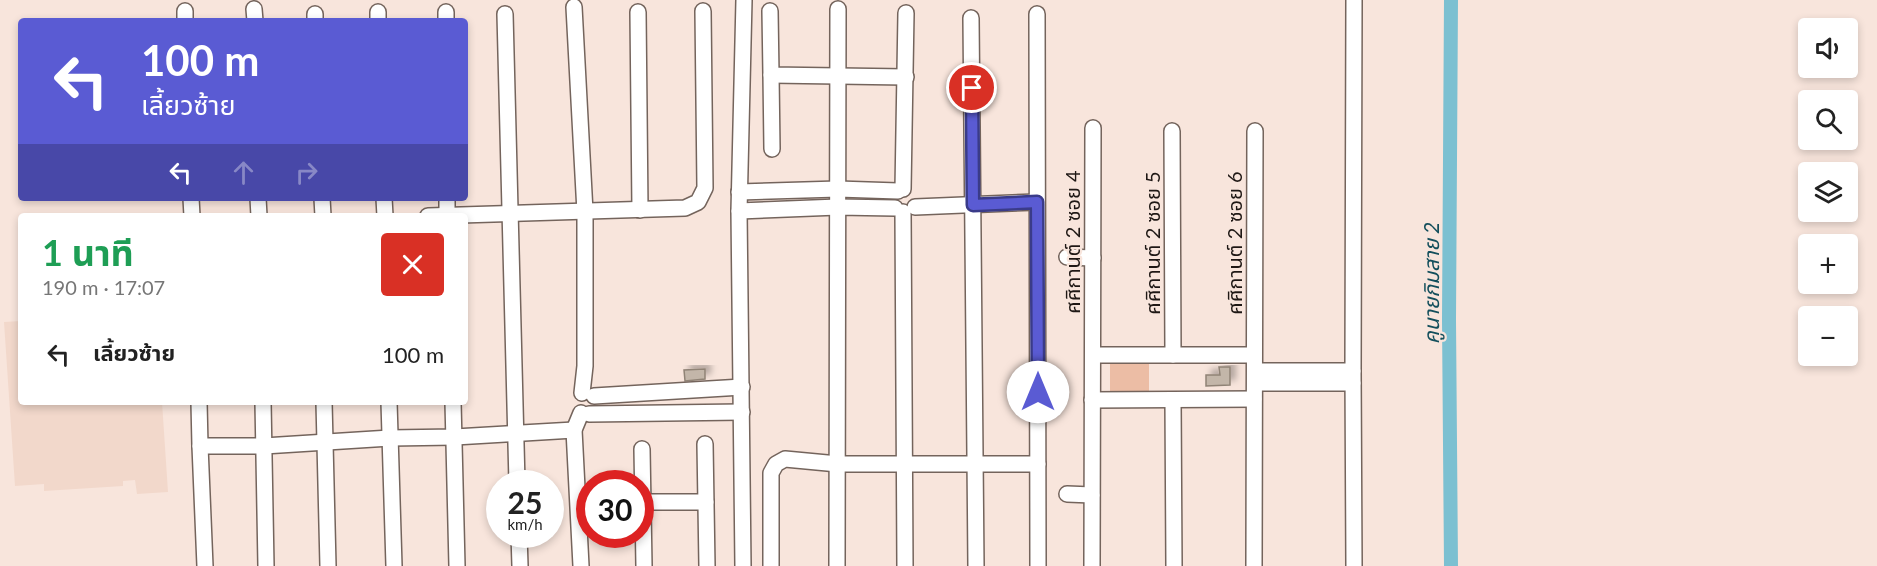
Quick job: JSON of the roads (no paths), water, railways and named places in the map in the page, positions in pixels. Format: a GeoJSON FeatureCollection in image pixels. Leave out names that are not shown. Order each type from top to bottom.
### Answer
{"type":"FeatureCollection","features":[{"type":"Feature","properties":{"kind":"street"},"geometry":{"type":"LineString","coordinates":[[743,566],[739,192],[744,0]]}},
{"type":"Feature","properties":{"kind":"street"},"geometry":{"type":"LineString","coordinates":[[1354,0],[1354,566]]}},
{"type":"Feature","properties":{"kind":"street"},"geometry":{"type":"LineString","coordinates":[[574,7],[585,212],[585,366],[588,394]]}},
{"type":"Feature","properties":{"kind":"street"},"geometry":{"type":"LineString","coordinates":[[837,566],[838,9]]}},
{"type":"Feature","properties":{"kind":"street"},"geometry":{"type":"LineString","coordinates":[[468,215],[685,208],[698,202],[705,188],[703,11]]}},
{"type":"Feature","properties":{"kind":"street"},"geometry":{"type":"LineString","coordinates":[[770,11],[772,148]]}},
{"type":"Feature","properties":{"kind":"street"},"geometry":{"type":"LineString","coordinates":[[638,12],[640,210]]}},
{"type":"Feature","properties":{"kind":"street"},"geometry":{"type":"LineString","coordinates":[[905,566],[904,209],[893,199],[901,190],[906,77],[906,13]]}},
{"type":"Feature","properties":{"kind":"street"},"geometry":{"type":"LineString","coordinates":[[504,14],[517,470]]}},
{"type":"Feature","properties":{"kind":"street"},"geometry":{"type":"LineString","coordinates":[[1037,14],[1038,566]]}},
{"type":"Feature","properties":{"kind":"street"},"geometry":{"type":"LineString","coordinates":[[971,18],[976,566]]}},
{"type":"Feature","properties":{"kind":"street"},"geometry":{"type":"LineString","coordinates":[[771,75],[906,77]]}},
{"type":"Feature","properties":{"kind":"street","name":"ศศิกานต์ 2 ซอย 4"},"geometry":{"type":"LineString","coordinates":[[1092,566],[1093,128]]}},
{"type":"Feature","properties":{"kind":"street","name":"ศศิกานต์ 2 ซอย 6"},"geometry":{"type":"LineString","coordinates":[[1254,566],[1255,130]]}},
{"type":"Feature","properties":{"kind":"street","name":"ศศิกานต์ 2 ซอย 5"},"geometry":{"type":"LineString","coordinates":[[1172,132],[1173,355]]}},
{"type":"Feature","properties":{"kind":"street"},"geometry":{"type":"LineString","coordinates":[[739,192],[838,189],[911,191],[915,194],[917,203],[904,209]]}},
{"type":"Feature","properties":{"kind":"street"},"geometry":{"type":"LineString","coordinates":[[739,211],[838,207],[904,209],[1037,202]]}},
{"type":"Feature","properties":{"kind":"street"},"geometry":{"type":"LineString","coordinates":[[1067,257],[1093,258]]}},
{"type":"Feature","properties":{"kind":"street"},"geometry":{"type":"LineString","coordinates":[[1092,355],[1254,355]]}},
{"type":"Feature","properties":{"kind":"street"},"geometry":{"type":"LineString","coordinates":[[1255,377],[1353,377]]}},
{"type":"Feature","properties":{"kind":"street"},"geometry":{"type":"LineString","coordinates":[[742,387],[588,394],[578,395],[575,403],[578,411],[585,414],[742,412]]}},
{"type":"Feature","properties":{"kind":"street"},"geometry":{"type":"LineString","coordinates":[[1092,400],[1254,399]]}},
{"type":"Feature","properties":{"kind":"street"},"geometry":{"type":"LineString","coordinates":[[1173,400],[1174,566]]}},
{"type":"Feature","properties":{"kind":"street"},"geometry":{"type":"LineString","coordinates":[[199,405],[205,566]]}},
{"type":"Feature","properties":{"kind":"street"},"geometry":{"type":"LineString","coordinates":[[263,405],[266,566]]}},
{"type":"Feature","properties":{"kind":"street"},"geometry":{"type":"LineString","coordinates":[[324,405],[328,566]]}},
{"type":"Feature","properties":{"kind":"street"},"geometry":{"type":"LineString","coordinates":[[389,405],[394,566]]}},
{"type":"Feature","properties":{"kind":"street"},"geometry":{"type":"LineString","coordinates":[[453,405],[457,566]]}},
{"type":"Feature","properties":{"kind":"street"},"geometry":{"type":"LineString","coordinates":[[580,470],[574,430],[585,414]]}},
{"type":"Feature","properties":{"kind":"street"},"geometry":{"type":"LineString","coordinates":[[200,446],[264,446],[574,430]]}},
{"type":"Feature","properties":{"kind":"street"},"geometry":{"type":"LineString","coordinates":[[705,444],[707,566]]}},
{"type":"Feature","properties":{"kind":"street"},"geometry":{"type":"LineString","coordinates":[[642,449],[642,470]]}},
{"type":"Feature","properties":{"kind":"street"},"geometry":{"type":"LineString","coordinates":[[771,566],[771,473],[776,464],[785,459],[838,464],[1038,464]]}},
{"type":"Feature","properties":{"kind":"street"},"geometry":{"type":"LineString","coordinates":[[1066,494],[1092,495]]}},
{"type":"Feature","properties":{"kind":"street"},"geometry":{"type":"LineString","coordinates":[[654,502],[706,502]]}},
{"type":"Feature","properties":{"kind":"street"},"geometry":{"type":"LineString","coordinates":[[519,548],[520,566]]}},
{"type":"Feature","properties":{"kind":"street"},"geometry":{"type":"LineString","coordinates":[[580,566],[581,548]]}},
{"type":"Feature","properties":{"kind":"street"},"geometry":{"type":"LineString","coordinates":[[643,548],[644,566]]}},
{"type":"Feature","properties":{"kind":"waterway","name":"คูนายกิมสาย 2"},"geometry":{"type":"LineString","coordinates":[[1451,0],[1449,320],[1451,566]]}}]}
